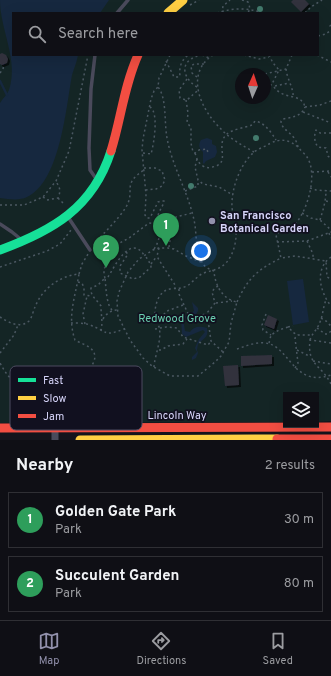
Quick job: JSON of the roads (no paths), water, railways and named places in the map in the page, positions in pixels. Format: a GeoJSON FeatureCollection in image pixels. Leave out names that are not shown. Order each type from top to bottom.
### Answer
{"type":"FeatureCollection","features":[{"type":"Feature","properties":{"kind":"main road"},"geometry":{"type":"LineString","coordinates":[[169,12],[183,0]]}},
{"type":"Feature","properties":{"kind":"main road"},"geometry":{"type":"LineString","coordinates":[[0,250],[24,242],[50,229],[68,217],[84,200],[97,180],[106,162],[113,143],[127,84],[138,56]]}},
{"type":"Feature","properties":{"kind":"main road","name":"Lincoln Way"},"geometry":{"type":"LineString","coordinates":[[142,427],[283,427]]}},
{"type":"Feature","properties":{"kind":"main road","name":"Lincoln Way"},"geometry":{"type":"LineString","coordinates":[[319,427],[331,427]]}},
{"type":"Feature","properties":{"kind":"main road"},"geometry":{"type":"LineString","coordinates":[[80,440],[331,439]]}},
{"type":"Feature","properties":{"kind":"street"},"geometry":{"type":"LineString","coordinates":[[176,427],[176,440]]}},
{"type":"Feature","properties":{"kind":"street"},"geometry":{"type":"LineString","coordinates":[[292,428],[292,440]]}},
{"type":"Feature","properties":{"kind":"lane"},"geometry":{"type":"LineString","coordinates":[[118,12],[128,0]]}},
{"type":"Feature","properties":{"kind":"lane"},"geometry":{"type":"LineString","coordinates":[[95,56],[89,117],[89,160],[90,170],[97,180]]}},
{"type":"Feature","properties":{"kind":"lane"},"geometry":{"type":"LineString","coordinates":[[68,217],[90,250]]}},
{"type":"Feature","properties":{"kind":"lane"},"geometry":{"type":"LineString","coordinates":[[0,224],[24,242]]}},
{"type":"Feature","properties":{"kind":"water"},"geometry":{"type":"Polygon","coordinates":[[[0,0],[109,0],[101,12],[12,12],[12,56],[78,56],[72,75],[60,143],[54,161],[47,176],[38,189],[27,197],[17,199],[0,198],[0,103],[9,90],[12,68],[11,56],[0,0]]]}},
{"type":"Feature","properties":{"kind":"water"},"geometry":{"type":"Polygon","coordinates":[[[207,138],[212,140],[212,144],[216,146],[217,152],[215,157],[206,161],[204,164],[203,152],[199,145],[201,140],[207,138]]]}},
{"type":"Feature","properties":{"kind":"water"},"geometry":{"type":"Polygon","coordinates":[[[303,279],[309,322],[293,325],[287,281],[303,279]]]}},
{"type":"Feature","properties":{"kind":"water"},"geometry":{"type":"Polygon","coordinates":[[[192,302],[198,308],[198,311],[195,316],[183,319],[185,331],[190,332],[195,328],[200,327],[207,328],[207,333],[206,337],[198,344],[198,353],[196,358],[192,360],[192,357],[197,352],[195,348],[199,339],[205,332],[203,330],[186,337],[182,334],[181,319],[194,311],[192,302]]]}},
{"type":"Feature","properties":{"kind":"waterway"},"geometry":{"type":"LineString","coordinates":[[0,81],[7,95]]}},
{"type":"Feature","properties":{"kind":"place","name":"San Francisco Botanical Garden"},"geometry":{"type":"Point","coordinates":[212,221]}},
{"type":"Feature","properties":{"kind":"place","name":"Golden Gate Park"},"geometry":{"type":"Point","coordinates":[166,246]}},
{"type":"Feature","properties":{"kind":"place","name":"Succulent Garden"},"geometry":{"type":"Point","coordinates":[106,268]}},
{"type":"Feature","properties":{"kind":"park label","name":"Redwood Grove"},"geometry":{"type":"Point","coordinates":[177,318]}}]}
